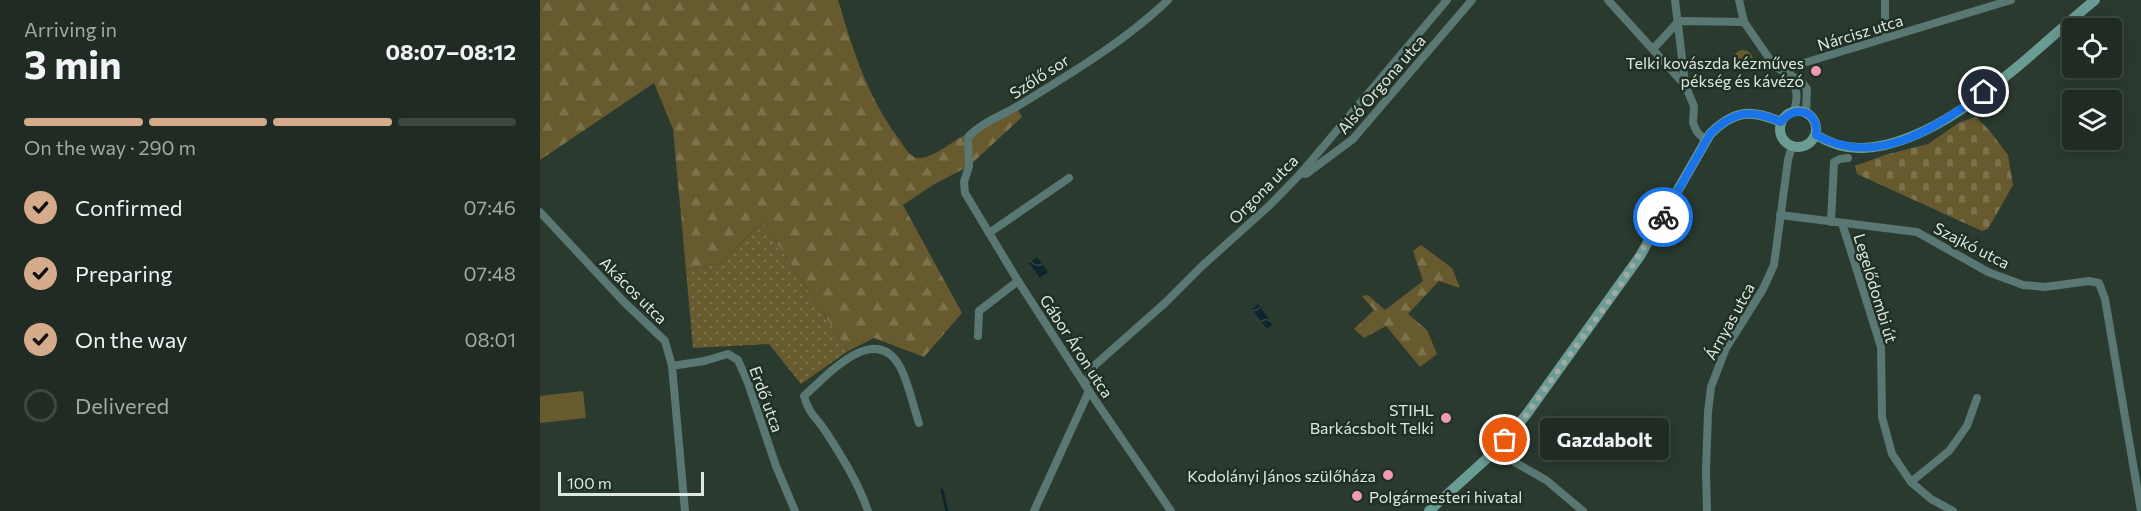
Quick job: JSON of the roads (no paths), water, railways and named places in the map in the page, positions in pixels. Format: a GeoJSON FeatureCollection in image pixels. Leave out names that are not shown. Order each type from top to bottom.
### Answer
{"type":"FeatureCollection","features":[{"type":"Feature","properties":{"kind":"main road"},"geometry":{"type":"LineString","coordinates":[[1816,135],[1831,144],[1863,148],[1894,143],[1932,127],[2001,78],[2095,0]]}},
{"type":"Feature","properties":{"kind":"main road"},"geometry":{"type":"LineString","coordinates":[[1794,111],[1806,113],[1811,116],[1816,125],[1816,135],[1806,146],[1792,147],[1781,137],[1781,122],[1786,115],[1794,111]]}},
{"type":"Feature","properties":{"kind":"main road"},"geometry":{"type":"LineString","coordinates":[[1429,511],[1495,451],[1526,415],[1640,256],[1706,141],[1720,124],[1735,115],[1750,112],[1767,115],[1781,122]]}},
{"type":"Feature","properties":{"kind":"street","name":"Szőlő sor"},"geometry":{"type":"LineString","coordinates":[[965,193],[964,182],[969,166],[968,137],[976,129],[1016,107],[1122,39],[1168,0]]}},
{"type":"Feature","properties":{"kind":"street","name":"Orgona utca"},"geometry":{"type":"LineString","coordinates":[[1034,511],[1095,365],[1165,303],[1301,173],[1447,0]]}},
{"type":"Feature","properties":{"kind":"street","name":"Alsó Orgona utca"},"geometry":{"type":"LineString","coordinates":[[1301,173],[1306,174],[1353,139],[1472,0]]}},
{"type":"Feature","properties":{"kind":"street"},"geometry":{"type":"LineString","coordinates":[[1608,0],[1685,85]]}},
{"type":"Feature","properties":{"kind":"street"},"geometry":{"type":"LineString","coordinates":[[1675,0],[1685,85],[1694,106],[1694,123],[1697,132],[1706,141]]}},
{"type":"Feature","properties":{"kind":"street"},"geometry":{"type":"LineString","coordinates":[[1739,0],[1744,22],[1771,61],[1779,69],[1801,81],[1807,89],[1806,113]]}},
{"type":"Feature","properties":{"kind":"street"},"geometry":{"type":"LineString","coordinates":[[1885,0],[1885,38]]}},
{"type":"Feature","properties":{"kind":"street","name":"Nárcisz utca"},"geometry":{"type":"LineString","coordinates":[[1787,73],[1797,65],[2011,0]]}},
{"type":"Feature","properties":{"kind":"street"},"geometry":{"type":"LineString","coordinates":[[1653,48],[1677,23],[1688,21],[1744,22]]}},
{"type":"Feature","properties":{"kind":"street"},"geometry":{"type":"LineString","coordinates":[[1787,73],[1797,87],[1798,99],[1794,111]]}},
{"type":"Feature","properties":{"kind":"street","name":"Árnyas utca"},"geometry":{"type":"LineString","coordinates":[[1707,511],[1706,471],[1711,387],[1726,348],[1763,289],[1774,265],[1792,147]]}},
{"type":"Feature","properties":{"kind":"street"},"geometry":{"type":"LineString","coordinates":[[1831,222],[1834,162],[1848,158]]}},
{"type":"Feature","properties":{"kind":"street"},"geometry":{"type":"LineString","coordinates":[[989,233],[1069,178]]}},
{"type":"Feature","properties":{"kind":"street","name":"Gábor Áron utca"},"geometry":{"type":"LineString","coordinates":[[965,193],[1018,281],[1171,511]]}},
{"type":"Feature","properties":{"kind":"street","name":"Akácos utca"},"geometry":{"type":"LineString","coordinates":[[540,212],[624,302],[665,341],[672,366],[685,511]]}},
{"type":"Feature","properties":{"kind":"street","name":"Szajkó utca"},"geometry":{"type":"LineString","coordinates":[[1780,215],[1917,232],[1988,272],[2023,285],[2045,287],[2089,281],[2099,283],[2105,299],[2141,511]]}},
{"type":"Feature","properties":{"kind":"street","name":"Legelődombi út"},"geometry":{"type":"LineString","coordinates":[[1842,223],[1881,347],[1882,417],[1892,454],[1911,482],[1931,499],[1953,511]]}},
{"type":"Feature","properties":{"kind":"street"},"geometry":{"type":"LineString","coordinates":[[978,336],[979,311],[1018,281]]}},
{"type":"Feature","properties":{"kind":"street"},"geometry":{"type":"LineString","coordinates":[[868,511],[849,468],[822,426],[807,409],[804,396],[832,371],[861,350],[875,348],[890,354],[900,366],[919,423]]}},
{"type":"Feature","properties":{"kind":"street","name":"Erdő utca"},"geometry":{"type":"LineString","coordinates":[[672,366],[704,361],[728,354],[738,360],[776,466],[795,511]]}},
{"type":"Feature","properties":{"kind":"street"},"geometry":{"type":"LineString","coordinates":[[1911,482],[1949,451],[1967,426],[1977,398]]}},
{"type":"Feature","properties":{"kind":"street"},"geometry":{"type":"LineString","coordinates":[[1495,451],[1546,480],[1583,511]]}},
{"type":"Feature","properties":{"kind":"water"},"geometry":{"type":"Polygon","coordinates":[[[1037,257],[1048,272],[1040,278],[1029,263],[1037,257]]]}},
{"type":"Feature","properties":{"kind":"water"},"geometry":{"type":"Polygon","coordinates":[[[1258,304],[1273,324],[1267,329],[1252,309],[1258,304]]]}},
{"type":"Feature","properties":{"kind":"waterway"},"geometry":{"type":"LineString","coordinates":[[942,490],[947,511]]}},
{"type":"Feature","properties":{"kind":"place","name":"Telki kovászda kézműves pékség és kávézó"},"geometry":{"type":"Point","coordinates":[1816,71]}},
{"type":"Feature","properties":{"kind":"place","name":"STIHL Barkácsbolt Telki"},"geometry":{"type":"Point","coordinates":[1446,418]}},
{"type":"Feature","properties":{"kind":"place","name":"Gazdabolt"},"geometry":{"type":"Point","coordinates":[1505,440]}},
{"type":"Feature","properties":{"kind":"place","name":"Kodolányi János szülőháza"},"geometry":{"type":"Point","coordinates":[1388,475]}},
{"type":"Feature","properties":{"kind":"place","name":"Polgármesteri hivatal"},"geometry":{"type":"Point","coordinates":[1357,496]}}]}
